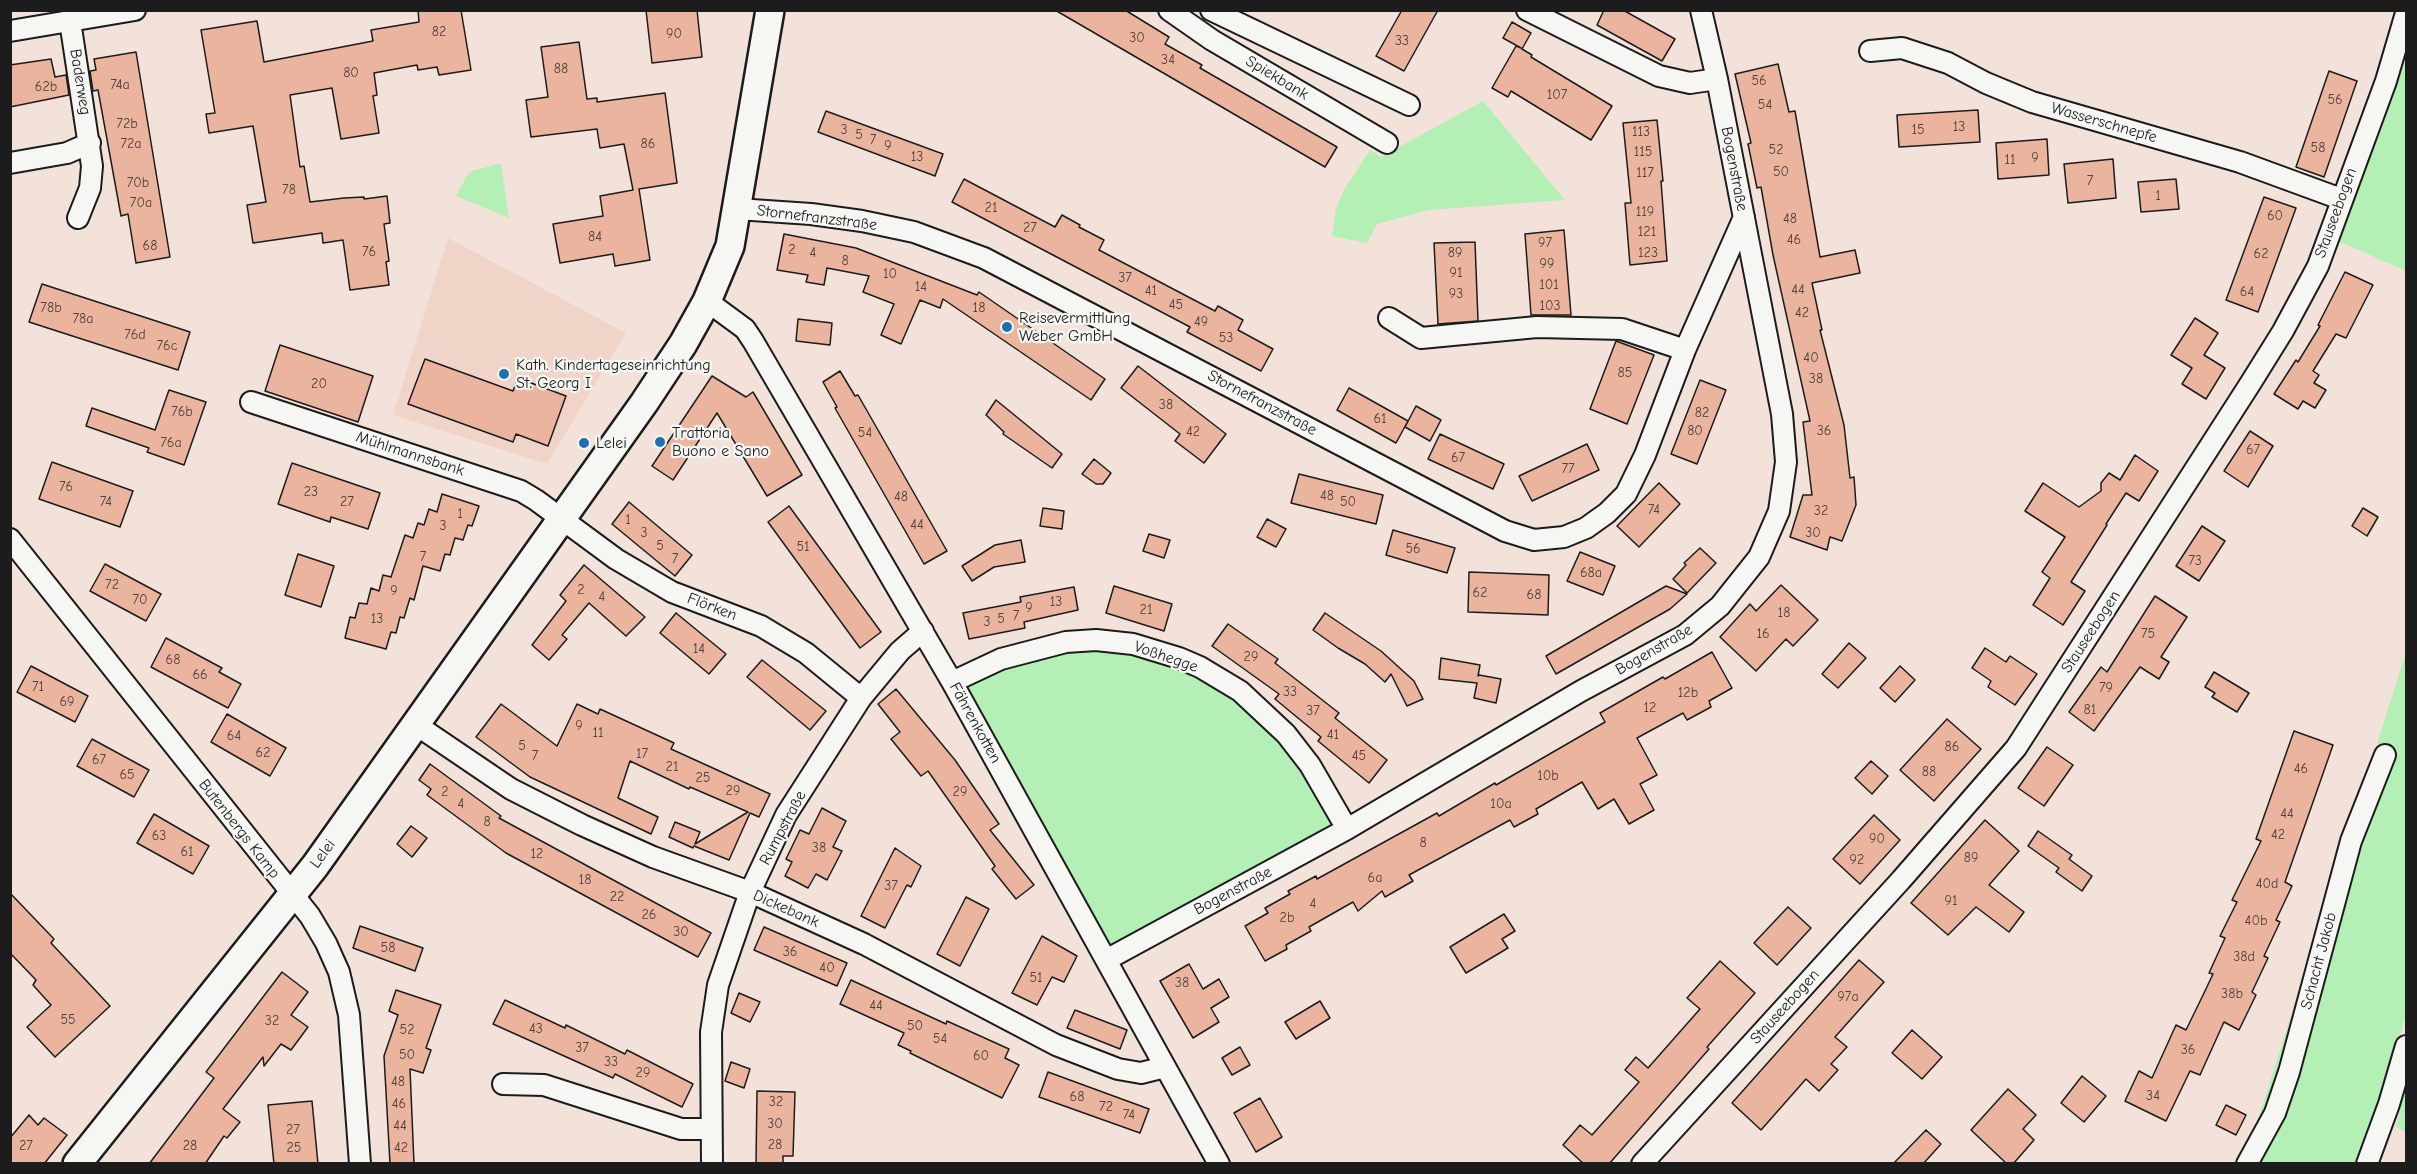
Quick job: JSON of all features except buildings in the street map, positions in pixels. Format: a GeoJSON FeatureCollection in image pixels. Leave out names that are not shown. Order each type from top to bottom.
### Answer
{"type":"FeatureCollection","features":[{"type":"Feature","properties":{"kind":"street"},"geometry":{"type":"LineString","coordinates":[[10,31],[135,10]]}},
{"type":"Feature","properties":{"kind":"street","name":"Lelei"},"geometry":{"type":"LineString","coordinates":[[77,1164],[292,895],[561,520],[683,344],[707,301],[730,246],[770,10]]}},
{"type":"Feature","properties":{"kind":"street","name":"Spiekbank"},"geometry":{"type":"LineString","coordinates":[[1168,10],[1212,40],[1387,143]]}},
{"type":"Feature","properties":{"kind":"street","name":"Spiekbank"},"geometry":{"type":"LineString","coordinates":[[1212,10],[1409,105]]}},
{"type":"Feature","properties":{"kind":"street"},"geometry":{"type":"LineString","coordinates":[[1527,10],[1659,76],[1690,83],[1717,79]]}},
{"type":"Feature","properties":{"kind":"street","name":"Bogenstraße"},"geometry":{"type":"LineString","coordinates":[[1106,960],[1347,829],[1581,691],[1685,635],[1720,606],[1759,557],[1779,511],[1786,462],[1782,414],[1717,79],[1701,10]]}},
{"type":"Feature","properties":{"kind":"street","name":"Stauseebogen"},"geometry":{"type":"LineString","coordinates":[[1642,1164],[1900,880],[2016,748],[2283,331],[2318,266],[2340,199],[2386,81],[2406,14]]}},
{"type":"Feature","properties":{"kind":"street","name":"Baderweg"},"geometry":{"type":"LineString","coordinates":[[70,21],[93,166],[90,188],[78,218]]}},
{"type":"Feature","properties":{"kind":"street","name":"Wasserschnepfe"},"geometry":{"type":"LineString","coordinates":[[1870,51],[1902,48],[1948,63],[1986,83],[2032,102],[2240,162],[2340,199]]}},
{"type":"Feature","properties":{"kind":"street"},"geometry":{"type":"LineString","coordinates":[[10,163],[67,153],[90,143]]}},
{"type":"Feature","properties":{"kind":"street","name":"Stornefranzstraße"},"geometry":{"type":"LineString","coordinates":[[737,209],[812,214],[862,221],[914,232],[984,258],[1505,531],[1534,540],[1564,537],[1586,528],[1607,513],[1626,494],[1645,455],[1685,351],[1744,217]]}},
{"type":"Feature","properties":{"kind":"street","name":"Fährenkotten"},"geometry":{"type":"LineString","coordinates":[[707,301],[745,329],[952,682],[1219,1164]]}},
{"type":"Feature","properties":{"kind":"street"},"geometry":{"type":"LineString","coordinates":[[1389,318],[1421,338],[1537,327],[1622,329],[1685,351]]}},
{"type":"Feature","properties":{"kind":"street","name":"Mühlmannsbank"},"geometry":{"type":"LineString","coordinates":[[250,402],[507,486],[536,500],[561,520]]}},
{"type":"Feature","properties":{"kind":"street","name":"Flörken"},"geometry":{"type":"LineString","coordinates":[[561,520],[616,559],[672,592],[761,626],[806,652],[861,698]]}},
{"type":"Feature","properties":{"kind":"street","name":"Butenbergs Kamp"},"geometry":{"type":"LineString","coordinates":[[10,539],[310,916],[326,942],[339,972],[349,1015],[360,1164]]}},
{"type":"Feature","properties":{"kind":"street","name":"Rumpstraße"},"geometry":{"type":"LineString","coordinates":[[712,1164],[711,1032],[718,985],[750,892],[786,815],[861,698],[900,651],[923,632]]}},
{"type":"Feature","properties":{"kind":"street","name":"Voßhegge"},"geometry":{"type":"LineString","coordinates":[[952,682],[1001,659],[1066,642],[1096,640],[1133,644],[1179,658],[1200,667],[1240,691],[1287,734],[1310,765],[1347,829]]}},
{"type":"Feature","properties":{"kind":"street","name":"Dickebank"},"geometry":{"type":"LineString","coordinates":[[415,724],[511,789],[582,825],[653,858],[750,892],[864,944],[1056,1045],[1118,1069],[1141,1073],[1165,1067]]}},
{"type":"Feature","properties":{"kind":"street","name":"Schacht Jakob"},"geometry":{"type":"LineString","coordinates":[[2247,1164],[2275,1113],[2289,1072],[2351,841],[2385,755]]}},
{"type":"Feature","properties":{"kind":"street"},"geometry":{"type":"LineString","coordinates":[[2367,1164],[2389,1104],[2406,1046]]}},
{"type":"Feature","properties":{"kind":"street"},"geometry":{"type":"LineString","coordinates":[[503,1084],[544,1085],[681,1129],[711,1129]]}},
{"type":"Feature","properties":{"kind":"shaded area","name":"Kath. Kindertageseinrichtung St. Georg I"},"geometry":{"type":"Polygon","coordinates":[[[448,238],[626,333],[547,464],[393,415],[448,238]]]}},
{"type":"Feature","properties":{"kind":"green space"},"geometry":{"type":"Polygon","coordinates":[[[2406,35],[2406,271],[2336,240],[2406,35]]]}},
{"type":"Feature","properties":{"kind":"green space"},"geometry":{"type":"Polygon","coordinates":[[[1483,101],[1565,200],[1429,210],[1377,224],[1367,243],[1332,236],[1336,208],[1345,188],[1370,150],[1381,157],[1483,101]]]}},
{"type":"Feature","properties":{"kind":"green space"},"geometry":{"type":"Polygon","coordinates":[[[501,163],[509,218],[456,196],[469,172],[501,163]]]}},
{"type":"Feature","properties":{"kind":"green space"},"geometry":{"type":"Polygon","coordinates":[[[1107,641],[1212,674],[1286,734],[1347,829],[1106,960],[952,682],[1107,641]]]}},
{"type":"Feature","properties":{"kind":"green space"},"geometry":{"type":"Polygon","coordinates":[[[2406,652],[2406,1013],[2384,1101],[2363,1163],[2240,1164],[2251,1142],[2406,652]]]}},
{"type":"Feature","properties":{"kind":"green space"},"geometry":{"type":"Polygon","coordinates":[[[2406,1084],[2406,1132],[2396,1127],[2406,1084]]]}},
{"type":"Feature","properties":{"kind":"place","name":"Reisevermittlung Weber GmbH"},"geometry":{"type":"Point","coordinates":[1007,327]}},
{"type":"Feature","properties":{"kind":"place","name":"Kath. Kindertageseinrichtung St. Georg I"},"geometry":{"type":"Point","coordinates":[504,374]}},
{"type":"Feature","properties":{"kind":"place","name":"Trattoria Buono e Sano"},"geometry":{"type":"Point","coordinates":[660,442]}},
{"type":"Feature","properties":{"kind":"place","name":"Lelei"},"geometry":{"type":"Point","coordinates":[584,443]}}]}
